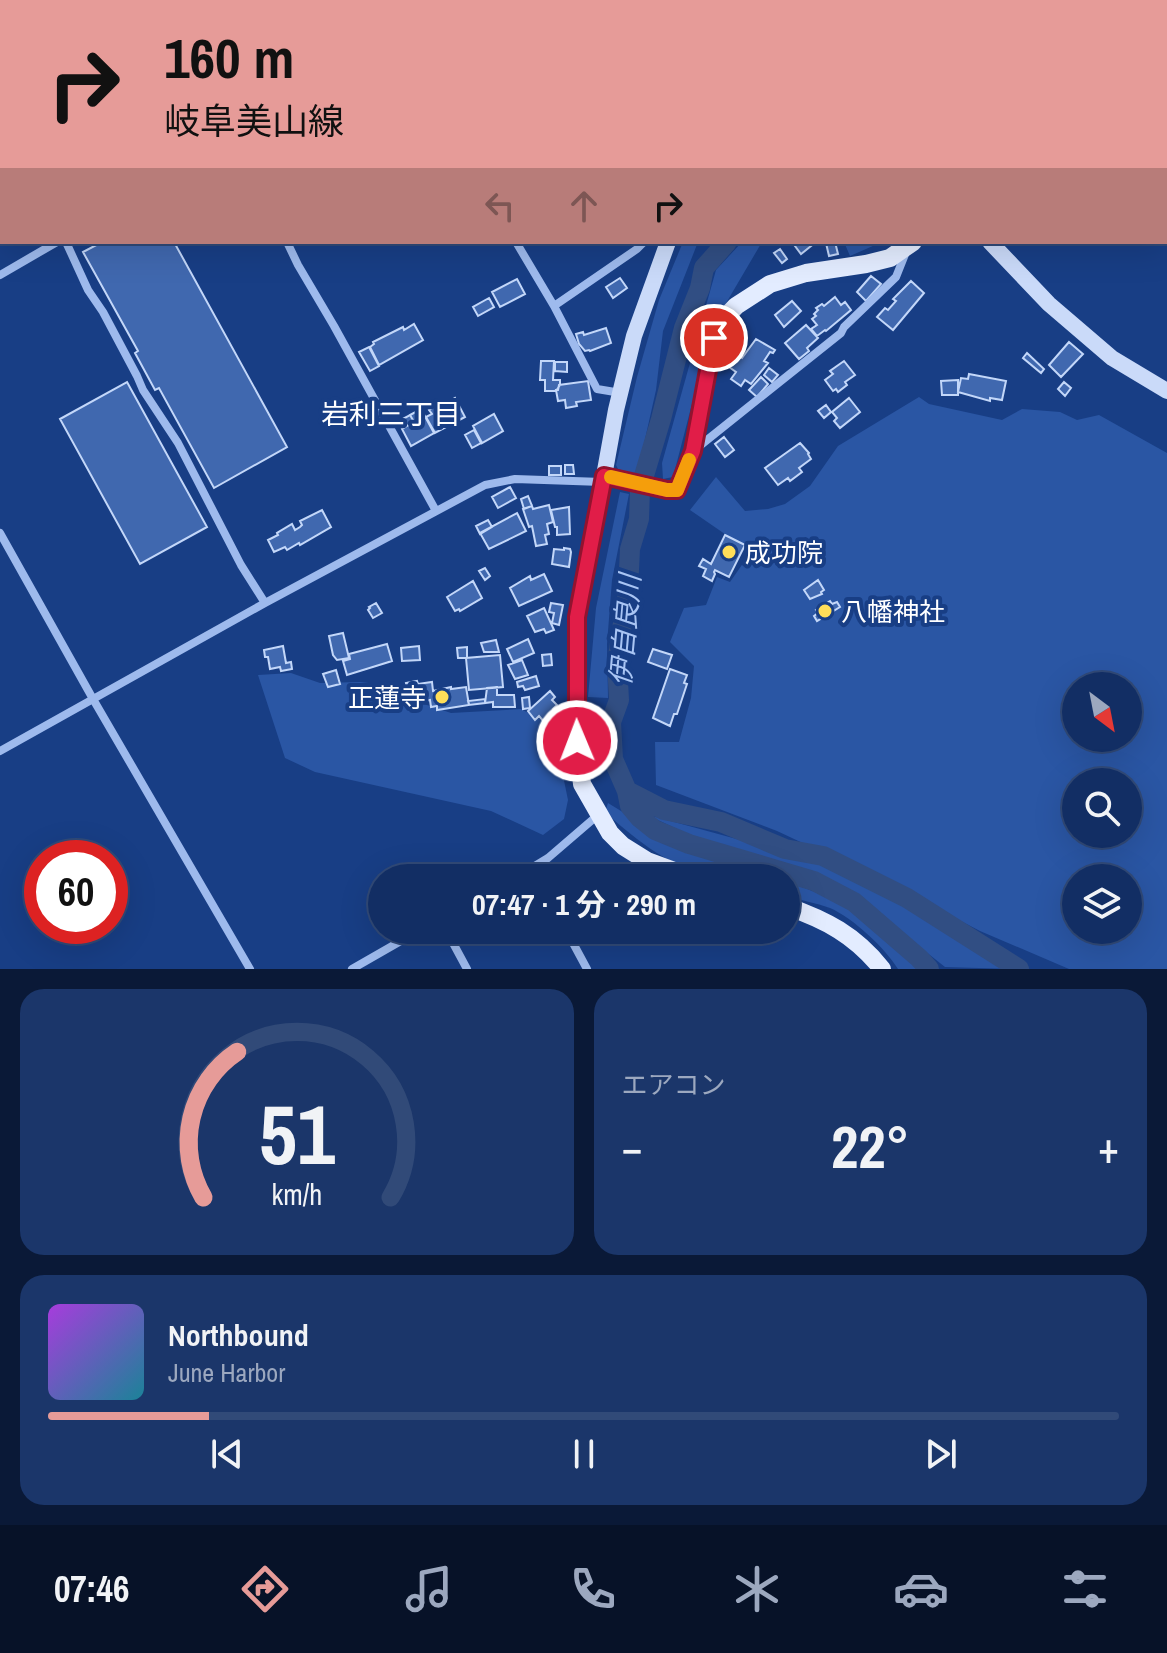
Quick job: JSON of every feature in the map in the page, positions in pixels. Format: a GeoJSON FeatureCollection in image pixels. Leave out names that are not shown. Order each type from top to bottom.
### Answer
{"type":"FeatureCollection","features":[{"type":"Feature","properties":{"kind":"main road"},"geometry":{"type":"LineString","coordinates":[[655,864],[623,846],[610,833],[582,784],[577,741],[577,617],[607,478],[676,491],[693,451],[714,338],[722,321],[736,306],[770,284],[816,271],[890,258],[911,244]]}},
{"type":"Feature","properties":{"kind":"main road"},"geometry":{"type":"LineString","coordinates":[[800,912],[829,923],[851,937],[882,969]]}},
{"type":"Feature","properties":{"kind":"street"},"geometry":{"type":"LineString","coordinates":[[0,275],[54,244]]}},
{"type":"Feature","properties":{"kind":"street"},"geometry":{"type":"LineString","coordinates":[[67,244],[88,290],[103,312],[143,390],[178,443],[241,565],[265,603]]}},
{"type":"Feature","properties":{"kind":"street"},"geometry":{"type":"LineString","coordinates":[[288,244],[436,511]]}},
{"type":"Feature","properties":{"kind":"street"},"geometry":{"type":"LineString","coordinates":[[517,244],[597,389],[621,393]]}},
{"type":"Feature","properties":{"kind":"street"},"geometry":{"type":"LineString","coordinates":[[554,306],[642,244]]}},
{"type":"Feature","properties":{"kind":"street"},"geometry":{"type":"LineString","coordinates":[[0,751],[485,485],[515,479],[607,478],[616,410],[634,336],[667,244]]}},
{"type":"Feature","properties":{"kind":"street"},"geometry":{"type":"LineString","coordinates":[[693,451],[841,333],[896,277],[912,244]]}},
{"type":"Feature","properties":{"kind":"street"},"geometry":{"type":"LineString","coordinates":[[992,244],[1049,304],[1112,358],[1167,391]]}},
{"type":"Feature","properties":{"kind":"street"},"geometry":{"type":"LineString","coordinates":[[0,533],[250,969]]}},
{"type":"Feature","properties":{"kind":"street"},"geometry":{"type":"LineString","coordinates":[[537,864],[598,814]]}},
{"type":"Feature","properties":{"kind":"street"},"geometry":{"type":"LineString","coordinates":[[352,969],[396,944]]}},
{"type":"Feature","properties":{"kind":"street"},"geometry":{"type":"LineString","coordinates":[[454,944],[467,969]]}},
{"type":"Feature","properties":{"kind":"street"},"geometry":{"type":"LineString","coordinates":[[574,944],[587,969]]}},
{"type":"Feature","properties":{"kind":"shaded area"},"geometry":{"type":"Polygon","coordinates":[[[682,244],[697,244],[663,331],[656,390],[637,475],[618,469],[616,465],[659,300],[682,244]]]}},
{"type":"Feature","properties":{"kind":"shaded area"},"geometry":{"type":"Polygon","coordinates":[[[740,244],[761,244],[712,327],[673,477],[663,479],[662,463],[716,270],[740,244]]]}},
{"type":"Feature","properties":{"kind":"shaded area"},"geometry":{"type":"Polygon","coordinates":[[[845,244],[877,244],[850,256],[845,244]]]}},
{"type":"Feature","properties":{"kind":"shaded area"},"geometry":{"type":"Polygon","coordinates":[[[919,397],[929,404],[1002,420],[1022,409],[1060,412],[1077,420],[1099,415],[1167,453],[1167,969],[1069,969],[980,931],[884,881],[777,831],[656,785],[655,742],[679,742],[691,698],[694,666],[670,642],[684,608],[706,605],[717,577],[730,582],[751,552],[690,510],[716,477],[745,511],[785,504],[810,486],[838,446],[919,397]]]}},
{"type":"Feature","properties":{"kind":"shaded area"},"geometry":{"type":"Polygon","coordinates":[[[620,492],[629,494],[612,580],[607,644],[608,698],[588,697],[596,608],[620,492]]]}},
{"type":"Feature","properties":{"kind":"shaded area"},"geometry":{"type":"Polygon","coordinates":[[[291,673],[320,683],[360,682],[394,686],[412,700],[451,713],[521,709],[549,724],[560,736],[560,761],[568,800],[564,819],[543,835],[491,811],[315,772],[285,758],[258,675],[291,673]]]}},
{"type":"Feature","properties":{"kind":"shaded area"},"geometry":{"type":"Polygon","coordinates":[[[608,803],[652,830],[704,855],[732,864],[676,864],[643,844],[605,812],[608,803]]]}},
{"type":"Feature","properties":{"kind":"shaded area"},"geometry":{"type":"Polygon","coordinates":[[[645,814],[832,865],[1012,969],[945,967],[858,898],[800,871],[800,864],[780,864],[692,836],[645,814]]]}},
{"type":"Feature","properties":{"kind":"shaded area"},"geometry":{"type":"Polygon","coordinates":[[[800,887],[858,915],[889,939],[917,969],[898,969],[868,934],[825,906],[800,900],[800,887]]]}},
{"type":"Feature","properties":{"kind":"building"},"geometry":{"type":"Polygon","coordinates":[[[98,244],[175,244],[287,447],[214,488],[159,388],[155,390],[135,353],[138,351],[83,252],[98,244]]]}},
{"type":"Feature","properties":{"kind":"building"},"geometry":{"type":"Polygon","coordinates":[[[794,244],[814,244],[801,254],[794,244]]]}},
{"type":"Feature","properties":{"kind":"building"},"geometry":{"type":"Polygon","coordinates":[[[826,244],[836,244],[838,254],[829,256],[826,244]]]}},
{"type":"Feature","properties":{"kind":"building"},"geometry":{"type":"Polygon","coordinates":[[[780,249],[787,259],[782,263],[774,253],[780,249]]]}},
{"type":"Feature","properties":{"kind":"building"},"geometry":{"type":"Polygon","coordinates":[[[871,276],[881,284],[866,301],[857,292],[871,276]]]}},
{"type":"Feature","properties":{"kind":"building"},"geometry":{"type":"Polygon","coordinates":[[[620,278],[627,288],[613,298],[606,287],[620,278]]]}},
{"type":"Feature","properties":{"kind":"building"},"geometry":{"type":"Polygon","coordinates":[[[517,279],[525,294],[500,307],[492,292],[517,279]]]}},
{"type":"Feature","properties":{"kind":"building"},"geometry":{"type":"Polygon","coordinates":[[[911,281],[924,293],[893,330],[877,317],[885,308],[888,310],[896,301],[893,299],[911,281]]]}},
{"type":"Feature","properties":{"kind":"building"},"geometry":{"type":"Polygon","coordinates":[[[835,297],[841,305],[845,302],[851,310],[817,336],[811,329],[817,325],[812,319],[816,316],[816,308],[835,297]]]}},
{"type":"Feature","properties":{"kind":"building"},"geometry":{"type":"Polygon","coordinates":[[[489,298],[494,307],[478,316],[473,307],[489,298]]]}},
{"type":"Feature","properties":{"kind":"building"},"geometry":{"type":"Polygon","coordinates":[[[792,301],[801,311],[784,327],[775,315],[792,301]]]}},
{"type":"Feature","properties":{"kind":"building"},"geometry":{"type":"Polygon","coordinates":[[[414,324],[423,340],[379,365],[370,347],[373,342],[414,324]]]}},
{"type":"Feature","properties":{"kind":"building"},"geometry":{"type":"Polygon","coordinates":[[[806,325],[818,338],[799,359],[785,343],[806,325]]]}},
{"type":"Feature","properties":{"kind":"building"},"geometry":{"type":"Polygon","coordinates":[[[606,328],[611,343],[590,351],[585,351],[579,344],[576,334],[583,332],[584,335],[606,328]]]}},
{"type":"Feature","properties":{"kind":"building"},"geometry":{"type":"Polygon","coordinates":[[[756,339],[775,350],[770,352],[764,361],[768,363],[751,384],[745,380],[741,386],[731,379],[736,372],[729,367],[737,355],[742,358],[756,339]]]}},
{"type":"Feature","properties":{"kind":"building"},"geometry":{"type":"Polygon","coordinates":[[[1069,342],[1083,354],[1061,377],[1049,365],[1069,342]]]}},
{"type":"Feature","properties":{"kind":"building"},"geometry":{"type":"Polygon","coordinates":[[[369,347],[379,366],[370,371],[359,352],[369,347]]]}},
{"type":"Feature","properties":{"kind":"building"},"geometry":{"type":"Polygon","coordinates":[[[1027,353],[1044,369],[1041,373],[1023,358],[1027,353]]]}},
{"type":"Feature","properties":{"kind":"building"},"geometry":{"type":"Polygon","coordinates":[[[541,361],[554,361],[553,380],[560,380],[556,391],[545,391],[545,380],[540,380],[541,361]]]}},
{"type":"Feature","properties":{"kind":"building"},"geometry":{"type":"Polygon","coordinates":[[[844,361],[855,375],[838,392],[836,389],[833,391],[825,380],[833,374],[830,371],[844,361]]]}},
{"type":"Feature","properties":{"kind":"building"},"geometry":{"type":"Polygon","coordinates":[[[555,362],[567,362],[567,372],[555,371],[555,362]]]}},
{"type":"Feature","properties":{"kind":"building"},"geometry":{"type":"Polygon","coordinates":[[[769,368],[778,375],[772,382],[764,375],[769,368]]]}},
{"type":"Feature","properties":{"kind":"building"},"geometry":{"type":"Polygon","coordinates":[[[969,374],[1006,381],[1002,400],[990,398],[990,401],[958,392],[961,378],[968,379],[969,374]]]}},
{"type":"Feature","properties":{"kind":"building"},"geometry":{"type":"Polygon","coordinates":[[[761,377],[768,384],[757,397],[749,390],[761,377]]]}},
{"type":"Feature","properties":{"kind":"building"},"geometry":{"type":"Polygon","coordinates":[[[958,380],[958,395],[942,395],[941,381],[958,380]]]}},
{"type":"Feature","properties":{"kind":"building"},"geometry":{"type":"Polygon","coordinates":[[[588,381],[591,400],[576,402],[577,406],[566,408],[565,400],[558,401],[556,390],[559,385],[588,381]]]}},
{"type":"Feature","properties":{"kind":"building"},"geometry":{"type":"Polygon","coordinates":[[[127,382],[207,527],[140,564],[60,419],[127,382]]]}},
{"type":"Feature","properties":{"kind":"building"},"geometry":{"type":"Polygon","coordinates":[[[1064,382],[1071,388],[1065,396],[1058,389],[1064,382]]]}},
{"type":"Feature","properties":{"kind":"building"},"geometry":{"type":"Polygon","coordinates":[[[455,398],[465,417],[435,433],[426,417],[432,414],[429,410],[455,398]]]}},
{"type":"Feature","properties":{"kind":"building"},"geometry":{"type":"Polygon","coordinates":[[[849,398],[860,412],[840,428],[832,412],[849,398]]]}},
{"type":"Feature","properties":{"kind":"building"},"geometry":{"type":"Polygon","coordinates":[[[826,405],[831,412],[824,418],[818,411],[826,405]]]}},
{"type":"Feature","properties":{"kind":"building"},"geometry":{"type":"Polygon","coordinates":[[[421,409],[434,433],[411,446],[402,429],[414,422],[410,415],[421,409]]]}},
{"type":"Feature","properties":{"kind":"building"},"geometry":{"type":"Polygon","coordinates":[[[494,414],[503,431],[482,443],[473,426],[494,414]]]}},
{"type":"Feature","properties":{"kind":"building"},"geometry":{"type":"Polygon","coordinates":[[[410,415],[414,422],[403,428],[399,421],[410,415]]]}},
{"type":"Feature","properties":{"kind":"building"},"geometry":{"type":"Polygon","coordinates":[[[474,430],[481,443],[472,448],[465,435],[474,430]]]}},
{"type":"Feature","properties":{"kind":"building"},"geometry":{"type":"Polygon","coordinates":[[[724,437],[734,450],[725,457],[715,444],[724,437]]]}},
{"type":"Feature","properties":{"kind":"building"},"geometry":{"type":"Polygon","coordinates":[[[800,443],[811,459],[799,468],[802,472],[778,485],[765,468],[800,443]]]}},
{"type":"Feature","properties":{"kind":"building"},"geometry":{"type":"Polygon","coordinates":[[[565,465],[573,465],[574,474],[565,474],[565,465]]]}},
{"type":"Feature","properties":{"kind":"building"},"geometry":{"type":"Polygon","coordinates":[[[549,466],[561,466],[561,475],[549,475],[549,466]]]}},
{"type":"Feature","properties":{"kind":"building"},"geometry":{"type":"Polygon","coordinates":[[[510,487],[516,498],[498,508],[492,497],[510,487]]]}},
{"type":"Feature","properties":{"kind":"building"},"geometry":{"type":"Polygon","coordinates":[[[528,496],[532,506],[524,509],[521,499],[528,496]]]}},
{"type":"Feature","properties":{"kind":"building"},"geometry":{"type":"Polygon","coordinates":[[[549,505],[553,522],[547,524],[547,544],[536,546],[532,526],[529,527],[523,509],[549,505]]]}},
{"type":"Feature","properties":{"kind":"building"},"geometry":{"type":"Polygon","coordinates":[[[569,507],[570,534],[557,535],[551,510],[569,507]]]}},
{"type":"Feature","properties":{"kind":"building"},"geometry":{"type":"Polygon","coordinates":[[[322,510],[331,527],[300,545],[274,552],[268,540],[292,524],[295,530],[302,525],[300,521],[322,510]]]}},
{"type":"Feature","properties":{"kind":"building"},"geometry":{"type":"Polygon","coordinates":[[[517,513],[526,531],[489,549],[480,533],[517,513]]]}},
{"type":"Feature","properties":{"kind":"building"},"geometry":{"type":"Polygon","coordinates":[[[488,520],[492,527],[480,534],[476,526],[488,520]]]}},
{"type":"Feature","properties":{"kind":"building","name":"成功院"},"geometry":{"type":"Polygon","coordinates":[[[725,535],[745,545],[729,577],[715,570],[712,581],[703,576],[706,569],[699,566],[703,559],[711,564],[725,535]]]}},
{"type":"Feature","properties":{"kind":"building"},"geometry":{"type":"Polygon","coordinates":[[[564,548],[571,552],[569,567],[552,564],[554,549],[564,548]]]}},
{"type":"Feature","properties":{"kind":"building"},"geometry":{"type":"Polygon","coordinates":[[[485,568],[490,576],[485,580],[479,571],[485,568]]]}},
{"type":"Feature","properties":{"kind":"building"},"geometry":{"type":"Polygon","coordinates":[[[544,574],[552,591],[519,606],[510,588],[530,576],[531,580],[544,574]]]}},
{"type":"Feature","properties":{"kind":"building"},"geometry":{"type":"Polygon","coordinates":[[[818,580],[824,590],[810,599],[804,590],[818,580]]]}},
{"type":"Feature","properties":{"kind":"building"},"geometry":{"type":"Polygon","coordinates":[[[473,581],[482,598],[455,611],[447,597],[473,581]]]}},
{"type":"Feature","properties":{"kind":"building","name":"八幡神社"},"geometry":{"type":"Polygon","coordinates":[[[830,601],[832,604],[837,602],[840,607],[817,621],[814,616],[818,613],[816,610],[830,601]]]}},
{"type":"Feature","properties":{"kind":"building"},"geometry":{"type":"Polygon","coordinates":[[[376,603],[382,613],[373,618],[368,610],[376,603]]]}},
{"type":"Feature","properties":{"kind":"building"},"geometry":{"type":"Polygon","coordinates":[[[551,603],[563,605],[559,625],[552,623],[554,613],[549,612],[551,603]]]}},
{"type":"Feature","properties":{"kind":"building"},"geometry":{"type":"Polygon","coordinates":[[[544,608],[554,630],[535,632],[527,616],[544,608]]]}},
{"type":"Feature","properties":{"kind":"building"},"geometry":{"type":"Polygon","coordinates":[[[343,633],[349,658],[337,660],[329,636],[343,633]]]}},
{"type":"Feature","properties":{"kind":"building"},"geometry":{"type":"Polygon","coordinates":[[[528,639],[534,653],[513,662],[507,649],[528,639]]]}},
{"type":"Feature","properties":{"kind":"building"},"geometry":{"type":"Polygon","coordinates":[[[496,640],[499,652],[484,652],[481,643],[496,640]]]}},
{"type":"Feature","properties":{"kind":"building"},"geometry":{"type":"Polygon","coordinates":[[[387,644],[392,661],[347,675],[343,661],[350,659],[349,654],[387,644]]]}},
{"type":"Feature","properties":{"kind":"building"},"geometry":{"type":"Polygon","coordinates":[[[283,646],[286,663],[291,662],[292,669],[270,669],[264,650],[283,646]]]}},
{"type":"Feature","properties":{"kind":"building"},"geometry":{"type":"Polygon","coordinates":[[[419,646],[420,660],[402,661],[401,648],[419,646]]]}},
{"type":"Feature","properties":{"kind":"building"},"geometry":{"type":"Polygon","coordinates":[[[467,647],[467,658],[458,658],[457,648],[467,647]]]}},
{"type":"Feature","properties":{"kind":"building"},"geometry":{"type":"Polygon","coordinates":[[[653,649],[672,655],[667,669],[648,662],[653,649]]]}},
{"type":"Feature","properties":{"kind":"building"},"geometry":{"type":"Polygon","coordinates":[[[551,654],[552,665],[543,666],[542,655],[551,654]]]}},
{"type":"Feature","properties":{"kind":"building"},"geometry":{"type":"Polygon","coordinates":[[[500,655],[503,687],[469,690],[466,658],[500,655]]]}},
{"type":"Feature","properties":{"kind":"building"},"geometry":{"type":"Polygon","coordinates":[[[522,660],[528,675],[515,679],[508,665],[522,660]]]}},
{"type":"Feature","properties":{"kind":"building"},"geometry":{"type":"Polygon","coordinates":[[[670,669],[687,675],[684,683],[687,684],[670,726],[653,718],[670,669]]]}},
{"type":"Feature","properties":{"kind":"building"},"geometry":{"type":"Polygon","coordinates":[[[336,670],[340,684],[328,687],[323,674],[336,670]]]}},
{"type":"Feature","properties":{"kind":"building"},"geometry":{"type":"Polygon","coordinates":[[[536,676],[539,686],[525,690],[523,686],[518,687],[517,682],[536,676]]]}},
{"type":"Feature","properties":{"kind":"building","name":"正蓮寺"},"geometry":{"type":"Polygon","coordinates":[[[417,681],[418,684],[432,682],[433,691],[466,687],[469,705],[437,710],[437,706],[431,707],[430,700],[417,702],[416,695],[401,700],[400,690],[405,690],[406,683],[417,681]]]}},
{"type":"Feature","properties":{"kind":"building"},"geometry":{"type":"Polygon","coordinates":[[[497,687],[497,695],[514,695],[515,707],[493,707],[493,702],[485,703],[487,688],[497,687]]]}},
{"type":"Feature","properties":{"kind":"building"},"geometry":{"type":"Polygon","coordinates":[[[550,691],[557,705],[553,709],[558,715],[550,722],[545,723],[539,716],[535,720],[528,711],[550,691]]]}},
{"type":"Feature","properties":{"kind":"building"},"geometry":{"type":"Polygon","coordinates":[[[529,697],[530,708],[523,709],[522,698],[529,697]]]}},
{"type":"Feature","properties":{"kind":"building"},"geometry":{"type":"Polygon","coordinates":[[[485,699],[485,703],[469,705],[468,701],[485,699]]]}},
{"type":"Feature","properties":{"kind":"waterway","name":"伊自良川"},"geometry":{"type":"LineString","coordinates":[[725,244],[704,268],[700,288],[684,328],[640,489],[639,519],[630,549],[628,590],[617,663],[619,700],[611,722],[613,759],[630,806],[655,830],[689,844],[814,881],[854,902],[929,969]]}},
{"type":"Feature","properties":{"kind":"waterway","name":"伊自良川"},"geometry":{"type":"LineString","coordinates":[[627,791],[664,810],[721,822],[785,849],[823,856],[907,898],[1019,969]]}},
{"type":"Feature","properties":{"kind":"slow traffic"},"geometry":{"type":"LineString","coordinates":[[611,477],[677,490],[689,460]]}},
{"type":"Feature","properties":{"kind":"place","name":"成功院"},"geometry":{"type":"Point","coordinates":[729,552]}},
{"type":"Feature","properties":{"kind":"place","name":"八幡神社"},"geometry":{"type":"Point","coordinates":[825,611]}},
{"type":"Feature","properties":{"kind":"place","name":"正蓮寺"},"geometry":{"type":"Point","coordinates":[442,697]}},
{"type":"Feature","properties":{"kind":"district","name":"岩利三丁目"},"geometry":{"type":"Point","coordinates":[391,414]}},
{"type":"Feature","properties":{"kind":"route"},"geometry":{"type":"LineString","coordinates":[[577,741],[577,617],[604,476],[677,490],[693,451],[714,338]]}}]}
